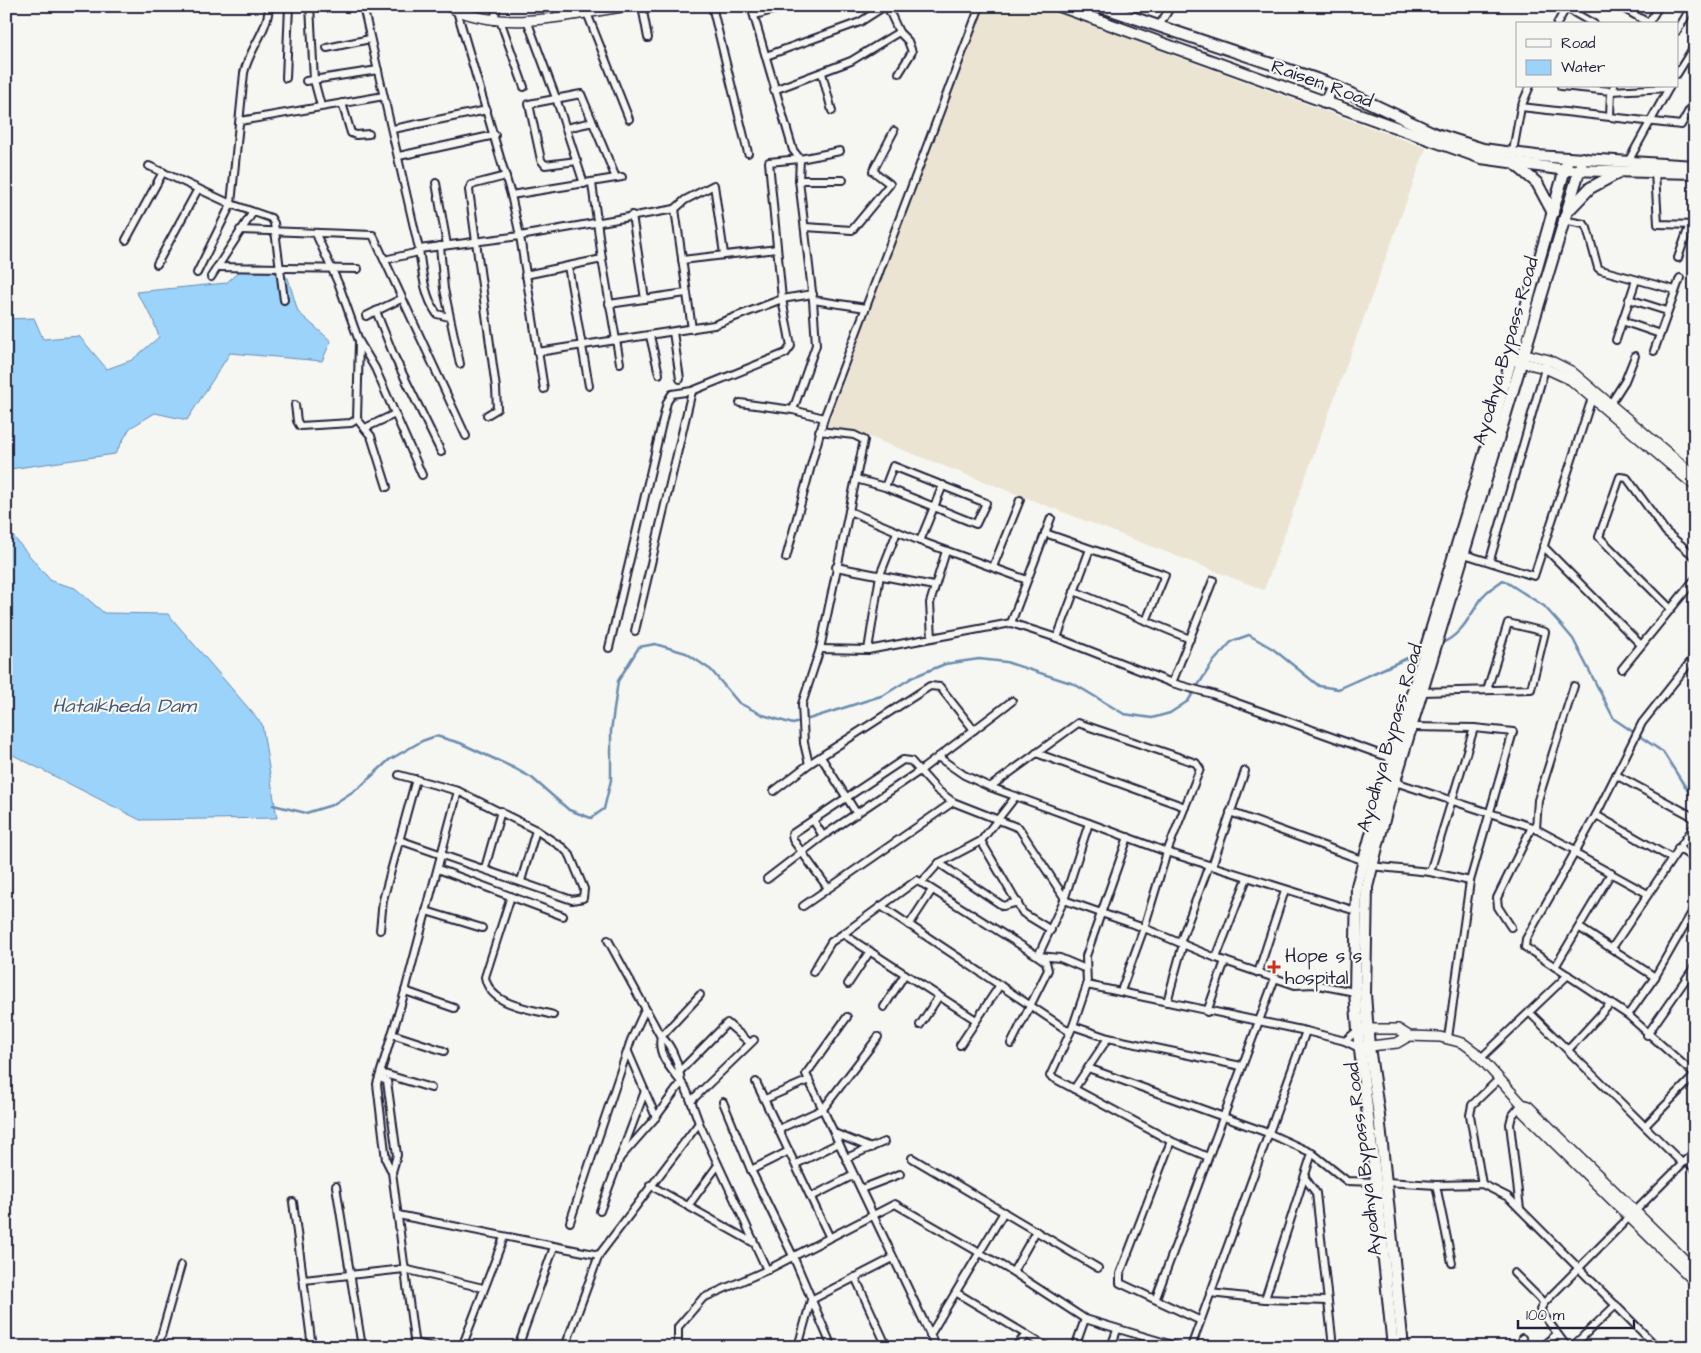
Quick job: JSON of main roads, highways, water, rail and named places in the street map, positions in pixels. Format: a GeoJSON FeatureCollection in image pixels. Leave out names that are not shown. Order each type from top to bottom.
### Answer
{"type":"FeatureCollection","features":[{"type":"Feature","properties":{"kind":"main road","name":"Raisen Road"},"geometry":{"type":"LineString","coordinates":[[1059,6],[1475,156],[1566,170],[1695,173]]}},
{"type":"Feature","properties":{"kind":"main road","name":"Raisen Road"},"geometry":{"type":"LineString","coordinates":[[1099,6],[1333,85],[1436,134],[1483,149],[1536,156],[1629,160],[1695,166]]}},
{"type":"Feature","properties":{"kind":"main road"},"geometry":{"type":"LineString","coordinates":[[1325,103],[1333,85]]}},
{"type":"Feature","properties":{"kind":"main road","name":"Ayodhya Bypass Road"},"geometry":{"type":"LineString","coordinates":[[1560,216],[1568,158]]}},
{"type":"Feature","properties":{"kind":"main road","name":"Ayodhya Bypass Road"},"geometry":{"type":"LineString","coordinates":[[1403,1347],[1364,1047],[1365,994],[1361,912],[1357,886],[1376,831],[1560,216],[1583,158]]}},
{"type":"Feature","properties":{"kind":"main road"},"geometry":{"type":"LineString","coordinates":[[1514,163],[1538,183],[1560,216],[1590,188],[1621,171]]}},
{"type":"Feature","properties":{"kind":"main road","name":"Ayodhya Bypass Road"},"geometry":{"type":"LineString","coordinates":[[1437,623],[1464,554],[1518,356]]}},
{"type":"Feature","properties":{"kind":"main road","name":"Ayodhya Bypass Road"},"geometry":{"type":"LineString","coordinates":[[1397,760],[1412,727],[1422,692],[1423,674]]}},
{"type":"Feature","properties":{"kind":"main road","name":"Ayodhya Bypass Road"},"geometry":{"type":"LineString","coordinates":[[1361,912],[1355,992],[1363,1029]]}},
{"type":"Feature","properties":{"kind":"main road","name":"Ayodhya Bypass Road"},"geometry":{"type":"LineString","coordinates":[[1381,1182],[1393,1347]]}},
{"type":"Feature","properties":{"kind":"water"},"geometry":{"type":"Polygon","coordinates":[[[249,263],[261,263],[288,278],[298,312],[331,341],[322,361],[230,353],[187,420],[155,413],[130,428],[115,454],[10,469],[6,496],[6,319],[34,318],[43,339],[79,336],[107,369],[132,360],[159,337],[152,317],[136,292],[226,283],[249,263]]]}},
{"type":"Feature","properties":{"kind":"water","name":"Hataikheda Dam"},"geometry":{"type":"Polygon","coordinates":[[[6,528],[51,581],[75,588],[104,613],[168,614],[262,724],[277,818],[140,820],[13,755],[6,756],[6,528]]]}},
{"type":"Feature","properties":{"kind":"waterway"},"geometry":{"type":"LineString","coordinates":[[1440,644],[1460,630],[1484,595],[1503,580],[1544,606],[1562,626],[1573,639],[1614,719],[1663,752],[1695,802]]}},
{"type":"Feature","properties":{"kind":"waterway"},"geometry":{"type":"LineString","coordinates":[[273,805],[306,813],[332,805],[360,787],[389,760],[422,741],[436,736],[460,743],[514,768],[532,778],[569,810],[591,818],[604,809],[611,780],[611,731],[618,681],[639,647],[655,644],[686,653],[711,670],[739,703],[763,715],[793,724],[884,695],[913,677],[945,664],[979,659],[1006,662],[1074,684],[1124,714],[1152,718],[1170,713],[1188,701],[1213,662],[1232,641],[1249,635],[1273,649],[1319,686],[1338,689],[1421,652]]}},
{"type":"Feature","properties":{"kind":"place","name":"Hope s s hospital"},"geometry":{"type":"Point","coordinates":[1274,967]}}]}
